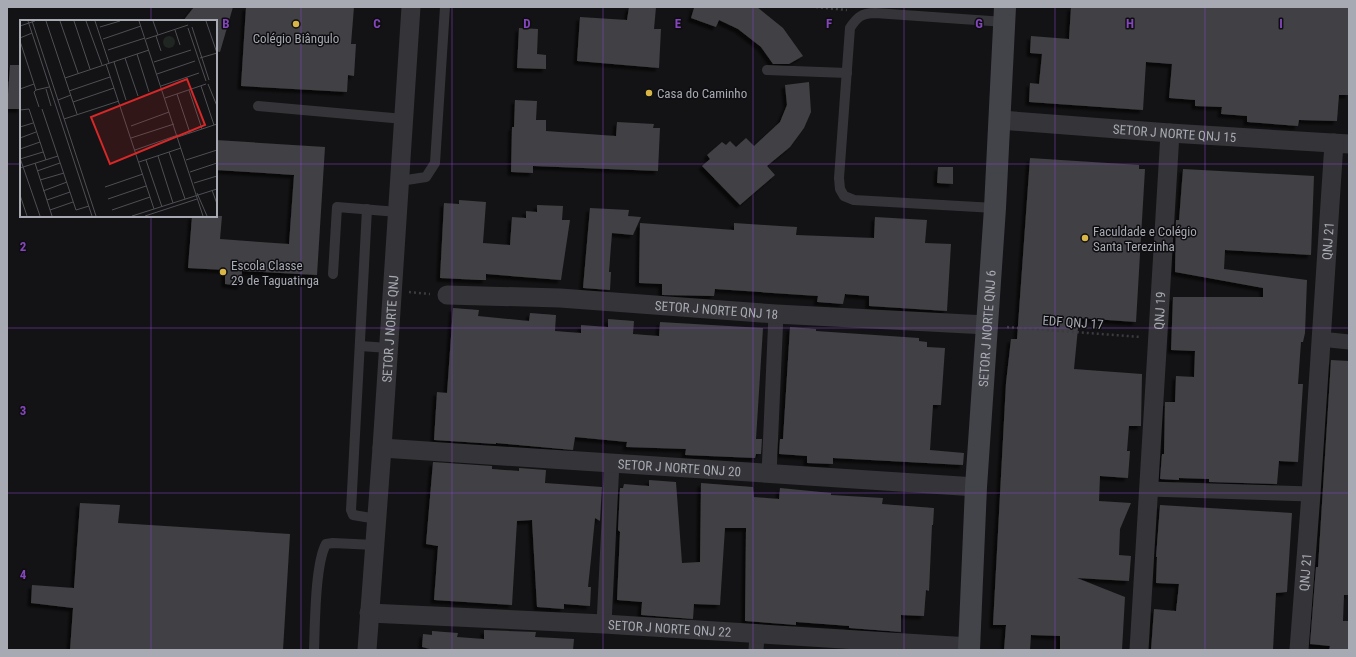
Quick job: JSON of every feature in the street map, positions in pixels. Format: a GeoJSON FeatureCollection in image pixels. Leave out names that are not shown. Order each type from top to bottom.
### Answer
{"type":"FeatureCollection","features":[{"type":"Feature","properties":{"kind":"main road","name":"SETOR J NORTE QNJ 6"},"geometry":{"type":"LineString","coordinates":[[969,648],[976,487],[995,208],[1005,14]]}},
{"type":"Feature","properties":{"kind":"street","name":"SETOR J NORTE QNJ"},"geometry":{"type":"LineString","coordinates":[[367,650],[389,348],[411,7]]}},
{"type":"Feature","properties":{"kind":"street","name":"SETOR J NORTE QNJ 15"},"geometry":{"type":"LineString","coordinates":[[1000,120],[1342,144]]}},
{"type":"Feature","properties":{"kind":"street","name":"QNJ 19"},"geometry":{"type":"LineString","coordinates":[[1138,650],[1170,133]]}},
{"type":"Feature","properties":{"kind":"street","name":"QNJ 21"},"geometry":{"type":"LineString","coordinates":[[1299,650],[1311,494],[1320,339],[1342,144]]}},
{"type":"Feature","properties":{"kind":"street","name":"SETOR J NORTE QNJ 18"},"geometry":{"type":"LineString","coordinates":[[447,295],[560,298],[776,314],[987,325]]}},
{"type":"Feature","properties":{"kind":"street"},"geometry":{"type":"LineString","coordinates":[[769,474],[776,314]]}},
{"type":"Feature","properties":{"kind":"street"},"geometry":{"type":"LineString","coordinates":[[1320,339],[1349,342]]}},
{"type":"Feature","properties":{"kind":"street","name":"SETOR J NORTE QNJ 20"},"geometry":{"type":"LineString","coordinates":[[382,448],[976,487]]}},
{"type":"Feature","properties":{"kind":"street"},"geometry":{"type":"LineString","coordinates":[[604,624],[612,462]]}},
{"type":"Feature","properties":{"kind":"street"},"geometry":{"type":"LineString","coordinates":[[1148,489],[1311,494]]}},
{"type":"Feature","properties":{"kind":"street","name":"SETOR J NORTE QNJ 22"},"geometry":{"type":"LineString","coordinates":[[369,613],[604,624],[757,642],[969,648]]}},
{"type":"Feature","properties":{"kind":"lane"},"geometry":{"type":"LineString","coordinates":[[400,181],[426,177],[435,163],[445,7]]}},
{"type":"Feature","properties":{"kind":"lane"},"geometry":{"type":"LineString","coordinates":[[995,208],[854,200],[844,196],[840,189],[839,178],[850,28],[856,18],[865,13],[1005,14]]}},
{"type":"Feature","properties":{"kind":"lane"},"geometry":{"type":"LineString","coordinates":[[767,70],[847,73]]}},
{"type":"Feature","properties":{"kind":"lane"},"geometry":{"type":"LineString","coordinates":[[258,106],[404,119]]}},
{"type":"Feature","properties":{"kind":"lane"},"geometry":{"type":"LineString","coordinates":[[333,274],[337,207],[398,212]]}},
{"type":"Feature","properties":{"kind":"lane"},"geometry":{"type":"LineString","coordinates":[[367,209],[351,510],[353,515],[377,519]]}},
{"type":"Feature","properties":{"kind":"lane"},"geometry":{"type":"LineString","coordinates":[[360,346],[389,348]]}},
{"type":"Feature","properties":{"kind":"lane"},"geometry":{"type":"LineString","coordinates":[[314,650],[319,570],[322,552],[326,544],[333,542],[375,544]]}},
{"type":"Feature","properties":{"kind":"path"},"geometry":{"type":"LineString","coordinates":[[392,290],[447,295]]}},
{"type":"Feature","properties":{"kind":"path","name":"EDF QNJ 17"},"geometry":{"type":"LineString","coordinates":[[987,325],[1158,338]]}},
{"type":"Feature","properties":{"kind":"building"},"geometry":{"type":"Polygon","coordinates":[[[194,7],[233,7],[220,52],[217,51],[217,20],[184,20],[194,7]]]}},
{"type":"Feature","properties":{"kind":"building"},"geometry":{"type":"Polygon","coordinates":[[[246,7],[354,7],[351,44],[356,44],[354,76],[348,75],[347,92],[241,86],[246,7]]]}},
{"type":"Feature","properties":{"kind":"building"},"geometry":{"type":"Polygon","coordinates":[[[629,7],[656,7],[654,29],[661,29],[659,68],[577,61],[580,17],[627,20],[629,7]]]}},
{"type":"Feature","properties":{"kind":"building"},"geometry":{"type":"Polygon","coordinates":[[[691,7],[757,7],[783,28],[803,56],[789,64],[773,64],[761,47],[738,29],[719,20],[716,27],[691,18],[694,8],[691,7]]]}},
{"type":"Feature","properties":{"kind":"building"},"geometry":{"type":"Polygon","coordinates":[[[1071,7],[1349,7],[1349,95],[1339,95],[1337,121],[1299,120],[1298,126],[1247,122],[1247,116],[1221,114],[1222,107],[1195,106],[1195,100],[1169,98],[1172,64],[1146,62],[1143,110],[1029,102],[1030,83],[1039,84],[1042,54],[1030,53],[1031,36],[1069,39],[1071,7]]]}},
{"type":"Feature","properties":{"kind":"building"},"geometry":{"type":"Polygon","coordinates":[[[519,28],[538,29],[537,54],[546,55],[546,69],[517,68],[519,28]]]}},
{"type":"Feature","properties":{"kind":"building"},"geometry":{"type":"Polygon","coordinates":[[[10,65],[20,65],[20,109],[7,109],[10,65]]]}},
{"type":"Feature","properties":{"kind":"building"},"geometry":{"type":"Polygon","coordinates":[[[809,82],[811,112],[804,128],[790,147],[767,166],[775,175],[740,205],[702,166],[710,159],[707,155],[722,142],[726,145],[730,141],[736,147],[746,138],[754,146],[780,122],[787,105],[785,85],[809,82]]]}},
{"type":"Feature","properties":{"kind":"building"},"geometry":{"type":"Polygon","coordinates":[[[515,100],[537,101],[536,120],[546,120],[546,131],[616,136],[617,122],[654,124],[653,128],[660,128],[658,171],[533,166],[533,173],[511,172],[512,127],[514,127],[515,100]]]}},
{"type":"Feature","properties":{"kind":"building"},"geometry":{"type":"Polygon","coordinates":[[[217,140],[325,147],[317,275],[242,271],[241,286],[225,284],[225,270],[188,268],[192,217],[222,216],[220,239],[289,244],[294,175],[217,170],[217,140]]]}},
{"type":"Feature","properties":{"kind":"building"},"geometry":{"type":"Polygon","coordinates":[[[1030,158],[1139,165],[1139,169],[1145,169],[1136,322],[1079,318],[1074,369],[1142,374],[1141,426],[1129,426],[1127,451],[1130,451],[1128,478],[1100,476],[1099,501],[1131,503],[1120,529],[1119,555],[1131,556],[1129,581],[1077,578],[1125,597],[1122,650],[1060,650],[1060,636],[1031,635],[1030,650],[1004,650],[1006,625],[993,625],[1006,383],[1011,339],[1017,339],[1030,158]]]}},
{"type":"Feature","properties":{"kind":"building"},"geometry":{"type":"Polygon","coordinates":[[[938,167],[953,167],[953,184],[937,183],[938,167]]]}},
{"type":"Feature","properties":{"kind":"building"},"geometry":{"type":"Polygon","coordinates":[[[1183,169],[1314,176],[1311,255],[1225,250],[1224,269],[1307,280],[1305,333],[1303,342],[1301,342],[1298,384],[1303,384],[1298,462],[1279,461],[1277,484],[1209,482],[1209,479],[1160,479],[1162,454],[1164,454],[1165,402],[1175,402],[1176,376],[1194,377],[1195,351],[1171,350],[1173,297],[1263,297],[1263,288],[1175,272],[1176,220],[1179,220],[1183,169]]]}},
{"type":"Feature","properties":{"kind":"building"},"geometry":{"type":"Polygon","coordinates":[[[459,200],[486,202],[483,243],[510,245],[512,217],[526,218],[526,211],[537,212],[537,205],[563,206],[562,220],[570,220],[561,280],[486,274],[486,280],[440,278],[444,203],[459,204],[459,200]]]}},
{"type":"Feature","properties":{"kind":"building"},"geometry":{"type":"Polygon","coordinates":[[[590,208],[629,210],[628,216],[641,217],[633,235],[612,233],[609,272],[611,272],[610,290],[583,288],[590,208]]]}},
{"type":"Feature","properties":{"kind":"building"},"geometry":{"type":"Polygon","coordinates":[[[875,217],[927,220],[925,243],[951,244],[947,311],[869,306],[869,296],[845,294],[843,304],[817,302],[818,296],[715,289],[714,296],[662,295],[662,284],[639,283],[640,223],[734,230],[734,223],[797,227],[796,235],[874,238],[875,217]]]}},
{"type":"Feature","properties":{"kind":"building"},"geometry":{"type":"Polygon","coordinates":[[[453,308],[479,310],[478,316],[529,321],[530,313],[556,315],[555,331],[581,333],[581,325],[608,327],[608,319],[634,321],[633,334],[659,336],[660,322],[763,328],[756,439],[762,439],[761,454],[756,454],[755,458],[685,455],[686,449],[626,447],[627,442],[575,437],[573,450],[496,443],[434,440],[437,392],[447,393],[453,308]]]}},
{"type":"Feature","properties":{"kind":"building"},"geometry":{"type":"Polygon","coordinates":[[[790,327],[816,329],[816,331],[919,338],[919,341],[927,342],[927,347],[945,348],[941,405],[933,405],[930,450],[964,453],[963,465],[833,458],[833,464],[807,463],[807,456],[779,454],[780,439],[783,439],[790,327]]]}},
{"type":"Feature","properties":{"kind":"building"},"geometry":{"type":"Polygon","coordinates":[[[1331,360],[1349,361],[1349,595],[1344,595],[1343,621],[1349,621],[1349,650],[1329,650],[1330,646],[1310,644],[1316,567],[1318,567],[1331,360]]]}},
{"type":"Feature","properties":{"kind":"building"},"geometry":{"type":"Polygon","coordinates":[[[433,462],[492,466],[492,469],[519,471],[519,468],[546,470],[545,483],[602,487],[600,521],[595,518],[588,587],[591,587],[590,606],[564,604],[564,609],[537,607],[532,520],[517,521],[512,605],[434,600],[438,546],[426,544],[433,462]]]}},
{"type":"Feature","properties":{"kind":"building"},"geometry":{"type":"Polygon","coordinates":[[[649,480],[676,482],[682,563],[700,562],[701,483],[753,487],[754,497],[779,499],[780,488],[831,493],[831,495],[883,498],[882,504],[934,508],[929,591],[926,590],[924,616],[901,615],[901,632],[796,622],[796,625],[745,621],[746,528],[725,528],[720,605],[694,604],[693,619],[641,615],[642,602],[617,600],[620,488],[623,488],[624,484],[649,486],[649,480]]]}},
{"type":"Feature","properties":{"kind":"building"},"geometry":{"type":"Polygon","coordinates":[[[80,503],[120,505],[118,523],[290,534],[283,650],[70,650],[73,608],[31,603],[32,585],[74,588],[80,503]]]}},
{"type":"Feature","properties":{"kind":"building"},"geometry":{"type":"Polygon","coordinates":[[[1160,505],[1292,513],[1287,592],[1276,593],[1273,650],[1151,650],[1154,609],[1176,611],[1179,584],[1156,583],[1156,557],[1160,505]]]}},
{"type":"Feature","properties":{"kind":"building"},"geometry":{"type":"Polygon","coordinates":[[[484,630],[536,632],[535,637],[574,639],[573,650],[434,650],[422,647],[423,634],[432,635],[432,631],[458,633],[457,637],[484,639],[484,630]]]}},
{"type":"Feature","properties":{"kind":"place","name":"Colégio Biângulo"},"geometry":{"type":"Point","coordinates":[296,24]}},
{"type":"Feature","properties":{"kind":"place","name":"Casa do Caminho"},"geometry":{"type":"Point","coordinates":[649,93]}},
{"type":"Feature","properties":{"kind":"place","name":"Faculdade e Colégio Santa Terezinha"},"geometry":{"type":"Point","coordinates":[1085,238]}},
{"type":"Feature","properties":{"kind":"place","name":"Escola Classe 29 de Taguatinga"},"geometry":{"type":"Point","coordinates":[223,272]}}]}
